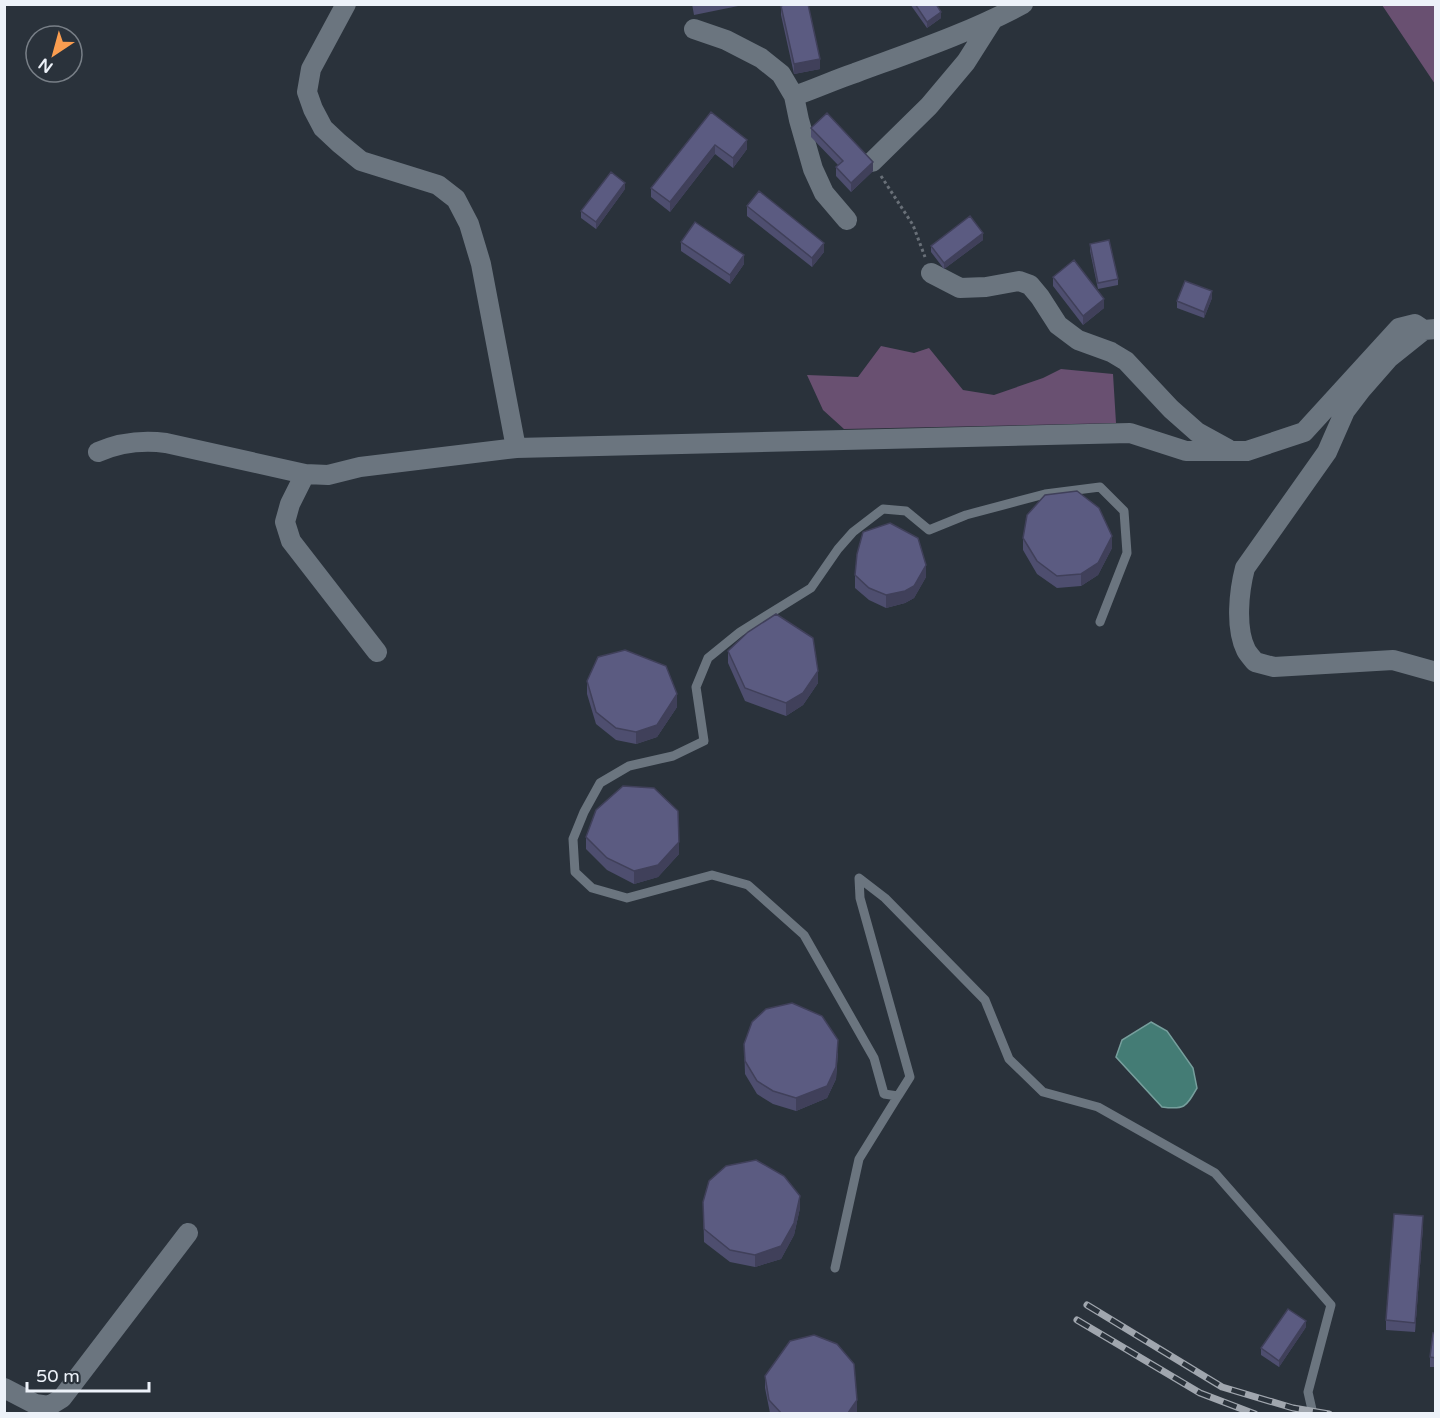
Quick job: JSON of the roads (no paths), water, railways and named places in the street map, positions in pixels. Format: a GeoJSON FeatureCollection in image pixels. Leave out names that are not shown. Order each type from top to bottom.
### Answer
{"type":"FeatureCollection","features":[{"type":"Feature","properties":{"kind":"street"},"geometry":{"type":"LineString","coordinates":[[346,4],[311,69],[307,92],[313,109],[323,128],[361,161],[438,185],[456,199],[469,224],[481,264],[516,448]]}},
{"type":"Feature","properties":{"kind":"street"},"geometry":{"type":"LineString","coordinates":[[794,96],[926,48],[992,21],[1023,4]]}},
{"type":"Feature","properties":{"kind":"street"},"geometry":{"type":"LineString","coordinates":[[872,162],[929,106],[966,62],[992,21]]}},
{"type":"Feature","properties":{"kind":"street"},"geometry":{"type":"LineString","coordinates":[[694,29],[726,40],[761,58],[781,74],[794,96],[813,169],[824,193],[847,220]]}},
{"type":"Feature","properties":{"kind":"street"},"geometry":{"type":"LineString","coordinates":[[931,273],[960,288],[1020,281],[1030,285],[1058,325],[1078,340],[1111,351],[1126,361],[1171,409],[1197,432],[1232,451]]}},
{"type":"Feature","properties":{"kind":"street"},"geometry":{"type":"LineString","coordinates":[[98,452],[111,446],[149,441],[305,474],[328,475],[360,467],[516,448],[1130,433],[1186,451],[1247,451],[1304,432],[1399,328],[1415,324],[1430,330]]}},
{"type":"Feature","properties":{"kind":"street"},"geometry":{"type":"LineString","coordinates":[[1430,330],[1389,358],[1345,411],[1327,452],[1245,568],[1241,584],[1239,622],[1245,649],[1255,662],[1274,667],[1393,660],[1436,672]]}},
{"type":"Feature","properties":{"kind":"street"},"geometry":{"type":"LineString","coordinates":[[305,474],[290,504],[285,522],[291,541],[377,652]]}},
{"type":"Feature","properties":{"kind":"street"},"geometry":{"type":"LineString","coordinates":[[4,1388],[35,1404],[49,1406],[62,1398],[188,1233]]}},
{"type":"Feature","properties":{"kind":"lane"},"geometry":{"type":"LineString","coordinates":[[898,1096],[884,1094],[874,1058],[804,934],[748,885],[712,875],[627,898],[592,888],[575,872],[573,839],[584,812],[600,783],[629,766],[673,756],[704,741],[696,687],[708,658],[740,632],[811,588],[838,549],[853,532],[883,509],[906,511],[929,530],[966,515],[1045,494],[1100,488],[1124,511],[1127,553],[1100,622]]}},
{"type":"Feature","properties":{"kind":"lane"},"geometry":{"type":"LineString","coordinates":[[834,1268],[859,1159],[910,1077],[860,898],[859,878],[885,898],[985,1000],[1009,1059],[1043,1092],[1098,1107],[1215,1173],[1331,1305],[1308,1392],[1312,1413]]}},
{"type":"Feature","properties":{"kind":"railway"},"geometry":{"type":"LineString","coordinates":[[1087,1305],[1222,1387],[1293,1408],[1329,1414]]}},
{"type":"Feature","properties":{"kind":"railway"},"geometry":{"type":"LineString","coordinates":[[1077,1320],[1200,1393],[1255,1414]]}}]}
